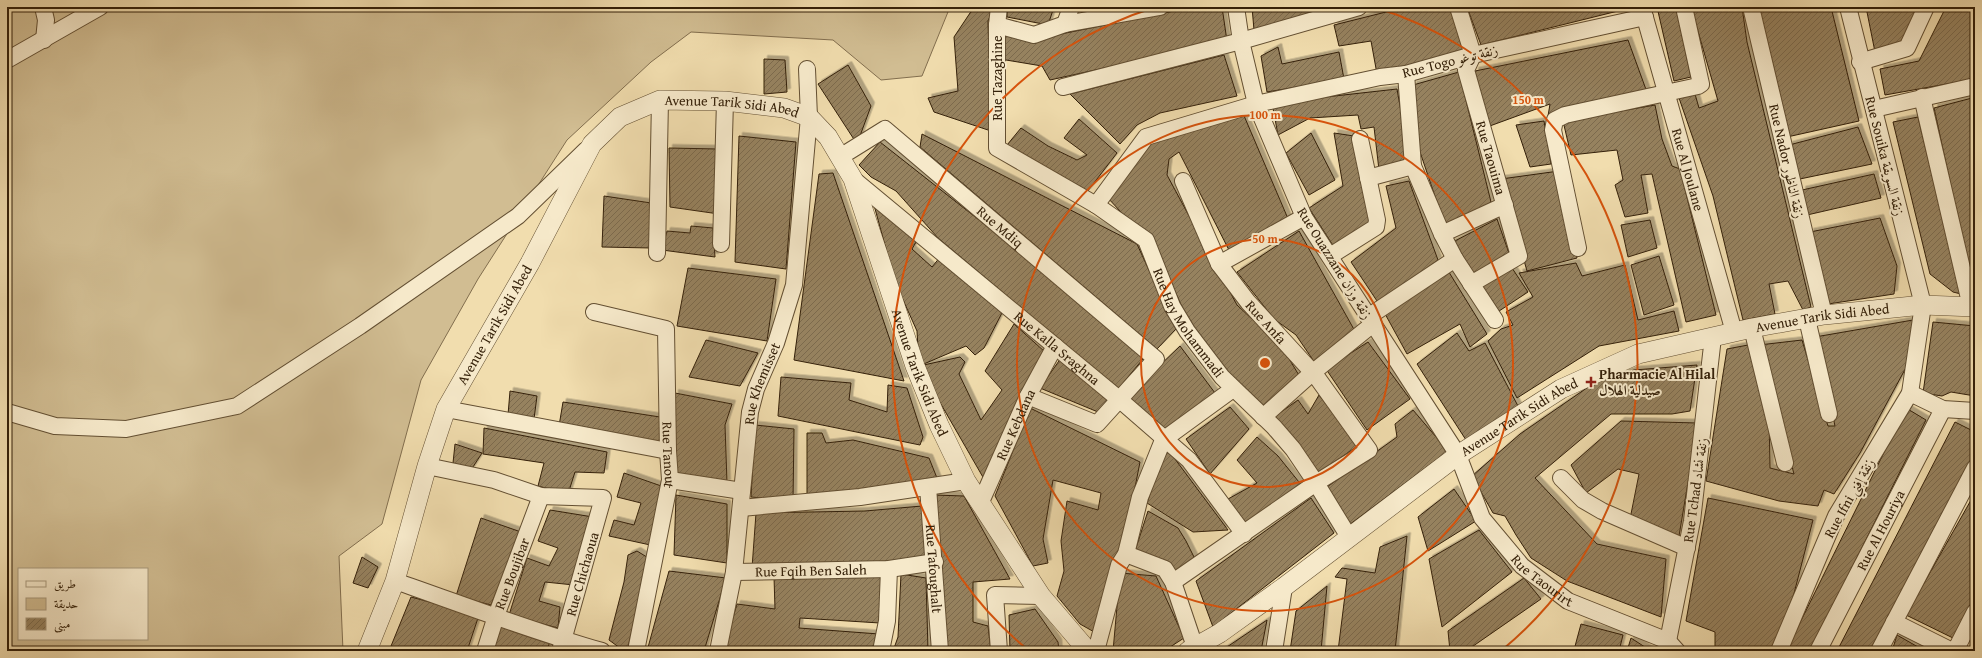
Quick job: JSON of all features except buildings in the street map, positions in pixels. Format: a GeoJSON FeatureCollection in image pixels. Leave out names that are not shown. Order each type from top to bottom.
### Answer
{"type":"FeatureCollection","features":[{"type":"Feature","properties":{"kind":"street"},"geometry":{"type":"LineString","coordinates":[[7,60],[100,7]]}},
{"type":"Feature","properties":{"kind":"street","name":"Rue Tazaghine"},"geometry":{"type":"LineString","coordinates":[[997,148],[997,24],[999,7]]}},
{"type":"Feature","properties":{"kind":"street"},"geometry":{"type":"LineString","coordinates":[[1065,24],[1071,7]]}},
{"type":"Feature","properties":{"kind":"street"},"geometry":{"type":"LineString","coordinates":[[997,24],[1034,35],[1065,24],[1160,7]]}},
{"type":"Feature","properties":{"kind":"street","name":"Rue Ouazzane زنقة وزان"},"geometry":{"type":"LineString","coordinates":[[1236,7],[1241,41],[1256,104],[1304,217],[1458,455]]}},
{"type":"Feature","properties":{"kind":"street"},"geometry":{"type":"LineString","coordinates":[[1063,87],[1241,41],[1359,7]]}},
{"type":"Feature","properties":{"kind":"street"},"geometry":{"type":"LineString","coordinates":[[1458,7],[1473,55]]}},
{"type":"Feature","properties":{"kind":"street"},"geometry":{"type":"LineString","coordinates":[[1578,248],[1553,130],[1555,120],[1565,115],[1667,93],[1701,84],[1684,7]]}},
{"type":"Feature","properties":{"kind":"street","name":"Rue Nador زنقة الناظور"},"geometry":{"type":"LineString","coordinates":[[1751,7],[1815,317],[1829,414]]}},
{"type":"Feature","properties":{"kind":"street","name":"Rue Souika زنقة السويقة"},"geometry":{"type":"LineString","coordinates":[[1848,7],[1860,62],[1874,109],[1923,305]]}},
{"type":"Feature","properties":{"kind":"street"},"geometry":{"type":"LineString","coordinates":[[1860,62],[1906,48],[1926,7]]}},
{"type":"Feature","properties":{"kind":"street"},"geometry":{"type":"LineString","coordinates":[[44,40],[47,11]]}},
{"type":"Feature","properties":{"kind":"street","name":"Rue Togo زنقة توغو"},"geometry":{"type":"LineString","coordinates":[[1096,205],[1146,137],[1256,104],[1380,77],[1406,74],[1473,55],[1643,12]]}},
{"type":"Feature","properties":{"kind":"street","name":"Rue Al Joulane"},"geometry":{"type":"LineString","coordinates":[[1643,12],[1667,93],[1785,463]]}},
{"type":"Feature","properties":{"kind":"street","name":"Rue Taouima"},"geometry":{"type":"LineString","coordinates":[[1471,284],[1519,256],[1466,70],[1473,55]]}},
{"type":"Feature","properties":{"kind":"street","name":"Rue Khemisset"},"geometry":{"type":"LineString","coordinates":[[718,651],[734,572],[750,412],[756,389],[776,343],[794,285],[809,117],[807,69]]}},
{"type":"Feature","properties":{"kind":"street"},"geometry":{"type":"LineString","coordinates":[[1406,74],[1413,166],[1442,234],[1455,259],[1495,320]]}},
{"type":"Feature","properties":{"kind":"street"},"geometry":{"type":"LineString","coordinates":[[1874,109],[1975,86]]}},
{"type":"Feature","properties":{"kind":"street"},"geometry":{"type":"LineString","coordinates":[[1922,97],[1973,307]]}},
{"type":"Feature","properties":{"kind":"street"},"geometry":{"type":"LineString","coordinates":[[657,253],[660,100]]}},
{"type":"Feature","properties":{"kind":"street","name":"Avenue Tarik Sidi Abed"},"geometry":{"type":"LineString","coordinates":[[367,651],[395,581],[427,466],[446,409],[530,263],[592,144],[620,117],[660,100],[725,101],[784,108],[809,117],[828,137],[853,179],[915,366],[939,425],[966,481],[1041,596],[1088,651]]}},
{"type":"Feature","properties":{"kind":"street"},"geometry":{"type":"LineString","coordinates":[[721,244],[725,101]]}},
{"type":"Feature","properties":{"kind":"street","name":"Rue Mdiq"},"geometry":{"type":"LineString","coordinates":[[840,157],[884,129],[1156,359],[1120,400]]}},
{"type":"Feature","properties":{"kind":"street"},"geometry":{"type":"LineString","coordinates":[[1330,256],[1376,227],[1376,220],[1360,139]]}},
{"type":"Feature","properties":{"kind":"street"},"geometry":{"type":"LineString","coordinates":[[7,412],[55,426],[126,429],[237,406],[360,326],[518,216],[592,144]]}},
{"type":"Feature","properties":{"kind":"street","name":"Rue Hay Mohammadi"},"geometry":{"type":"LineString","coordinates":[[997,148],[1096,205],[1146,240],[1172,306],[1187,331],[1233,389],[1263,417],[1293,450],[1316,483],[1349,537]]}},
{"type":"Feature","properties":{"kind":"street"},"geometry":{"type":"LineString","coordinates":[[1368,178],[1413,166]]}},
{"type":"Feature","properties":{"kind":"street","name":"Rue Kalla Sraghna"},"geometry":{"type":"LineString","coordinates":[[853,179],[1120,400],[1164,440],[1189,460],[1244,534]]}},
{"type":"Feature","properties":{"kind":"street","name":"Rue Anfa"},"geometry":{"type":"LineString","coordinates":[[1183,181],[1219,264],[1248,302],[1312,373],[1369,450],[1316,483]]}},
{"type":"Feature","properties":{"kind":"street"},"geometry":{"type":"LineString","coordinates":[[1442,234],[1504,205]]}},
{"type":"Feature","properties":{"kind":"street"},"geometry":{"type":"LineString","coordinates":[[1219,264],[1304,217]]}},
{"type":"Feature","properties":{"kind":"street"},"geometry":{"type":"LineString","coordinates":[[1263,417],[1371,321],[1455,259]]}},
{"type":"Feature","properties":{"kind":"street"},"geometry":{"type":"LineString","coordinates":[[1923,305],[1910,393],[1943,409],[1975,411]]}},
{"type":"Feature","properties":{"kind":"street","name":"Avenue Tarik Sidi Abed"},"geometry":{"type":"LineString","coordinates":[[1192,649],[1220,633],[1284,587],[1458,455],[1561,388],[1638,354],[1743,330],[1815,317],[1923,305],[1973,307]]}},
{"type":"Feature","properties":{"kind":"street","name":"Rue Tanout"},"geometry":{"type":"LineString","coordinates":[[594,312],[666,329],[668,451],[670,480],[636,651]]}},
{"type":"Feature","properties":{"kind":"street","name":"Rue Tchad زنقة نشاد"},"geometry":{"type":"LineString","coordinates":[[1673,646],[1692,521],[1713,337]]}},
{"type":"Feature","properties":{"kind":"street","name":"Rue Kebdana"},"geometry":{"type":"LineString","coordinates":[[980,504],[1028,396],[1054,346]]}},
{"type":"Feature","properties":{"kind":"street"},"geometry":{"type":"LineString","coordinates":[[1096,651],[1119,565],[1126,554],[1140,497],[1164,440],[1233,389]]}},
{"type":"Feature","properties":{"kind":"street","name":"Rue Ifni زنقة إفني"},"geometry":{"type":"LineString","coordinates":[[1779,651],[1836,516],[1910,393]]}},
{"type":"Feature","properties":{"kind":"street"},"geometry":{"type":"LineString","coordinates":[[1028,396],[1097,424],[1120,400]]}},
{"type":"Feature","properties":{"kind":"street"},"geometry":{"type":"LineString","coordinates":[[446,409],[668,451]]}},
{"type":"Feature","properties":{"kind":"street","name":"Rue Al Houriya"},"geometry":{"type":"LineString","coordinates":[[1818,651],[1943,409]]}},
{"type":"Feature","properties":{"kind":"street","name":"Rue Taourirt"},"geometry":{"type":"LineString","coordinates":[[1458,455],[1482,518],[1522,566],[1568,601],[1673,646]]}},
{"type":"Feature","properties":{"kind":"street"},"geometry":{"type":"LineString","coordinates":[[427,466],[494,480],[541,496]]}},
{"type":"Feature","properties":{"kind":"street"},"geometry":{"type":"LineString","coordinates":[[1879,651],[1975,468]]}},
{"type":"Feature","properties":{"kind":"street"},"geometry":{"type":"LineString","coordinates":[[1561,478],[1583,500],[1602,511],[1687,548]]}},
{"type":"Feature","properties":{"kind":"street"},"geometry":{"type":"LineString","coordinates":[[670,480],[742,491]]}},
{"type":"Feature","properties":{"kind":"street"},"geometry":{"type":"LineString","coordinates":[[741,508],[860,497],[966,481]]}},
{"type":"Feature","properties":{"kind":"street"},"geometry":{"type":"LineString","coordinates":[[1173,582],[1316,483]]}},
{"type":"Feature","properties":{"kind":"street","name":"Rue Tafoughalt"},"geometry":{"type":"LineString","coordinates":[[928,487],[935,562],[940,651]]}},
{"type":"Feature","properties":{"kind":"street","name":"Rue Chichaoua"},"geometry":{"type":"LineString","coordinates":[[541,496],[603,498],[562,646]]}},
{"type":"Feature","properties":{"kind":"street","name":"Rue Boujibar"},"geometry":{"type":"LineString","coordinates":[[485,651],[496,616],[541,496]]}},
{"type":"Feature","properties":{"kind":"street"},"geometry":{"type":"LineString","coordinates":[[1126,554],[1165,569],[1173,582],[1192,649]]}},
{"type":"Feature","properties":{"kind":"street","name":"Rue Fqih Ben Saleh"},"geometry":{"type":"LineString","coordinates":[[734,572],[889,569],[935,562]]}},
{"type":"Feature","properties":{"kind":"street"},"geometry":{"type":"LineString","coordinates":[[881,651],[887,621],[889,569]]}},
{"type":"Feature","properties":{"kind":"street"},"geometry":{"type":"LineString","coordinates":[[395,581],[496,616],[562,646],[602,651]]}},
{"type":"Feature","properties":{"kind":"street"},"geometry":{"type":"LineString","coordinates":[[1274,651],[1284,587]]}},
{"type":"Feature","properties":{"kind":"street"},"geometry":{"type":"LineString","coordinates":[[999,651],[995,595],[1041,596]]}},
{"type":"Feature","properties":{"kind":"street"},"geometry":{"type":"LineString","coordinates":[[1955,651],[1975,612]]}},
{"type":"Feature","properties":{"kind":"street"},"geometry":{"type":"LineString","coordinates":[[1894,622],[1952,651]]}},
{"type":"Feature","properties":{"kind":"green space"},"geometry":{"type":"Polygon","coordinates":[[[7,7],[950,7],[922,76],[881,80],[833,40],[691,32],[651,62],[567,140],[478,279],[421,380],[382,524],[339,556],[343,651],[7,651],[7,7]]]}},
{"type":"Feature","properties":{"kind":"place","name":"Pharmacie Al Hilal صيدلية الهلال"},"geometry":{"type":"Point","coordinates":[1591,382]}}]}
